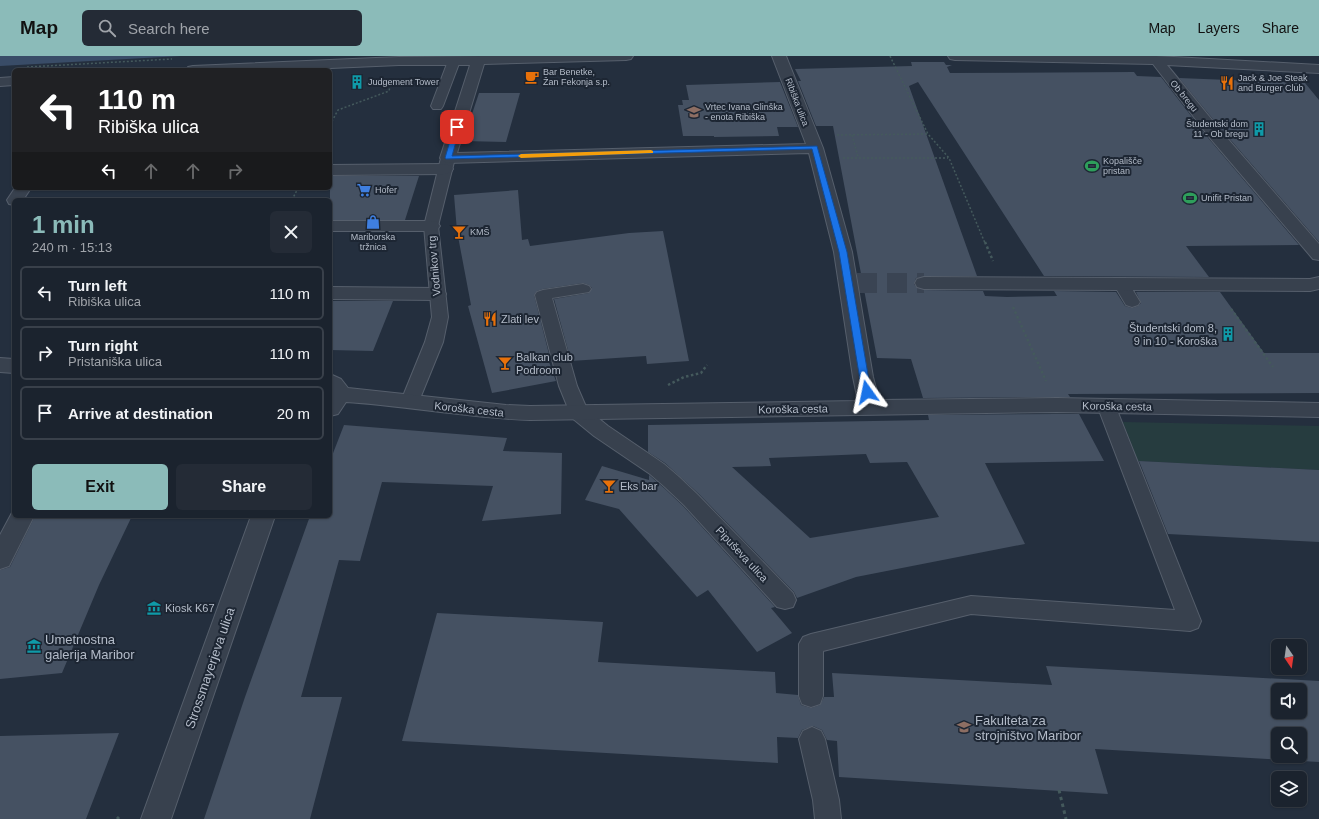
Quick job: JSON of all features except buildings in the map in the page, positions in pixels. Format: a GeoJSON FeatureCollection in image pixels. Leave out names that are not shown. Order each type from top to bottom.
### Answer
{"type":"FeatureCollection","features":[{"type":"Feature","properties":{"kind":"street"},"geometry":{"type":"LineString","coordinates":[[244,68],[399,60],[454,61],[626,56]]}},
{"type":"Feature","properties":{"kind":"street","name":"Ribiška ulica"},"geometry":{"type":"LineString","coordinates":[[779,56],[814,147],[853,283],[863,377],[870,407]]}},
{"type":"Feature","properties":{"kind":"street"},"geometry":{"type":"LineString","coordinates":[[955,56],[1124,58],[1319,69]]}},
{"type":"Feature","properties":{"kind":"street"},"geometry":{"type":"LineString","coordinates":[[447,163],[479,60]]}},
{"type":"Feature","properties":{"kind":"street","name":"Ob bregu"},"geometry":{"type":"LineString","coordinates":[[1156,60],[1188,102],[1319,255]]}},
{"type":"Feature","properties":{"kind":"street"},"geometry":{"type":"LineString","coordinates":[[0,82],[12,81]]}},
{"type":"Feature","properties":{"kind":"street"},"geometry":{"type":"LineString","coordinates":[[332,170],[447,163],[814,147]]}},
{"type":"Feature","properties":{"kind":"street"},"geometry":{"type":"LineString","coordinates":[[0,199],[12,200]]}},
{"type":"Feature","properties":{"kind":"street","name":"Vodnikov trg"},"geometry":{"type":"LineString","coordinates":[[332,226],[431,226]]}},
{"type":"Feature","properties":{"kind":"street"},"geometry":{"type":"LineString","coordinates":[[924,283],[1122,285],[1310,285],[1319,283]]}},
{"type":"Feature","properties":{"kind":"street"},"geometry":{"type":"LineString","coordinates":[[332,293],[437,294]]}},
{"type":"Feature","properties":{"kind":"street"},"geometry":{"type":"LineString","coordinates":[[0,365],[12,366]]}},
{"type":"Feature","properties":{"kind":"street","name":"Koroška cesta"},"geometry":{"type":"LineString","coordinates":[[333,395],[377,397],[498,413],[1057,405],[1319,410]]}},
{"type":"Feature","properties":{"kind":"street"},"geometry":{"type":"LineString","coordinates":[[0,559],[21,518]]}},
{"type":"Feature","properties":{"kind":"street","name":"Strossmayerjeva ulica"},"geometry":{"type":"LineString","coordinates":[[156,819],[262,518]]}},
{"type":"Feature","properties":{"kind":"lane"},"geometry":{"type":"LineString","coordinates":[[437,106],[454,61]]}},
{"type":"Feature","properties":{"kind":"lane"},"geometry":{"type":"LineString","coordinates":[[431,226],[447,163]]}},
{"type":"Feature","properties":{"kind":"lane","name":"Vodnikov trg"},"geometry":{"type":"LineString","coordinates":[[410,401],[434,342],[440,317],[431,226]]}},
{"type":"Feature","properties":{"kind":"lane"},"geometry":{"type":"LineString","coordinates":[[1122,285],[1132,302]]}},
{"type":"Feature","properties":{"kind":"lane"},"geometry":{"type":"LineString","coordinates":[[579,413],[568,386],[543,295],[583,289]]}},
{"type":"Feature","properties":{"kind":"lane"},"geometry":{"type":"LineString","coordinates":[[811,696],[811,644],[971,605],[1190,621],[1106,405]]}},
{"type":"Feature","properties":{"kind":"lane","name":"Pipuševa ulica"},"geometry":{"type":"LineString","coordinates":[[579,413],[601,432],[657,470],[699,508],[784,600]]}},
{"type":"Feature","properties":{"kind":"lane"},"geometry":{"type":"LineString","coordinates":[[812,739],[826,800],[828,819]]}},
{"type":"Feature","properties":{"kind":"path"},"geometry":{"type":"LineString","coordinates":[[890,56],[928,134],[949,158],[1002,283],[1057,405]]}},
{"type":"Feature","properties":{"kind":"path"},"geometry":{"type":"LineString","coordinates":[[22,67],[178,59]]}},
{"type":"Feature","properties":{"kind":"path"},"geometry":{"type":"LineString","coordinates":[[332,121],[338,110],[389,91],[399,60]]}},
{"type":"Feature","properties":{"kind":"path"},"geometry":{"type":"LineString","coordinates":[[814,147],[852,135],[928,134]]}},
{"type":"Feature","properties":{"kind":"path"},"geometry":{"type":"LineString","coordinates":[[852,135],[858,157]]}},
{"type":"Feature","properties":{"kind":"path"},"geometry":{"type":"LineString","coordinates":[[814,147],[858,157],[949,158]]}},
{"type":"Feature","properties":{"kind":"path"},"geometry":{"type":"LineString","coordinates":[[1214,285],[1273,367]]}},
{"type":"Feature","properties":{"kind":"path"},"geometry":{"type":"LineString","coordinates":[[666,386],[684,377],[701,373],[707,364]]}},
{"type":"Feature","properties":{"kind":"path"},"geometry":{"type":"LineString","coordinates":[[1059,790],[1066,819]]}},
{"type":"Feature","properties":{"kind":"green space"},"geometry":{"type":"Polygon","coordinates":[[[1123,422],[1319,426],[1319,470],[1138,461],[1123,422]]]}},
{"type":"Feature","properties":{"kind":"water"},"geometry":{"type":"Polygon","coordinates":[[[0,56],[181,56],[0,66],[0,56]]]}},
{"type":"Feature","properties":{"kind":"tunnel"},"geometry":{"type":"LineString","coordinates":[[857,283],[924,283]]}},
{"type":"Feature","properties":{"kind":"slow traffic"},"geometry":{"type":"LineString","coordinates":[[521,156],[651,152]]}},
{"type":"Feature","properties":{"kind":"place","name":"Bar Benetke, Žan Fekonja s.p."},"geometry":{"type":"Point","coordinates":[532,77]}},
{"type":"Feature","properties":{"kind":"place","name":"Judgement Tower"},"geometry":{"type":"Point","coordinates":[357,82]}},
{"type":"Feature","properties":{"kind":"place","name":"Jack & Joe Steak and Burger Club"},"geometry":{"type":"Point","coordinates":[1227,83]}},
{"type":"Feature","properties":{"kind":"place","name":"Vrtec Ivana Glinška - enota Ribiška"},"geometry":{"type":"Point","coordinates":[694,112]}},
{"type":"Feature","properties":{"kind":"place","name":"Študentski dom 11 - Ob bregu"},"geometry":{"type":"Point","coordinates":[1259,129]}},
{"type":"Feature","properties":{"kind":"place","name":"Kopališče pristan"},"geometry":{"type":"Point","coordinates":[1092,166]}},
{"type":"Feature","properties":{"kind":"place","name":"Hofer"},"geometry":{"type":"Point","coordinates":[364,190]}},
{"type":"Feature","properties":{"kind":"place","name":"Unifit Pristan"},"geometry":{"type":"Point","coordinates":[1190,198]}},
{"type":"Feature","properties":{"kind":"place","name":"Mariborska tržnica"},"geometry":{"type":"Point","coordinates":[373,222]}},
{"type":"Feature","properties":{"kind":"place","name":"KMŠ"},"geometry":{"type":"Point","coordinates":[459,232]}},
{"type":"Feature","properties":{"kind":"place","name":"Zlati lev"},"geometry":{"type":"Point","coordinates":[490,319]}},
{"type":"Feature","properties":{"kind":"place","name":"Študentski dom 8, 9 in 10 - Koroška"},"geometry":{"type":"Point","coordinates":[1228,334]}},
{"type":"Feature","properties":{"kind":"place","name":"Balkan club Podroom"},"geometry":{"type":"Point","coordinates":[505,363]}},
{"type":"Feature","properties":{"kind":"place","name":"Eks bar"},"geometry":{"type":"Point","coordinates":[609,486]}},
{"type":"Feature","properties":{"kind":"place","name":"Kiosk K67"},"geometry":{"type":"Point","coordinates":[154,608]}},
{"type":"Feature","properties":{"kind":"place","name":"Umetnostna galerija Maribor"},"geometry":{"type":"Point","coordinates":[34,646]}},
{"type":"Feature","properties":{"kind":"place","name":"Fakulteta za strojništvo Maribor"},"geometry":{"type":"Point","coordinates":[964,727]}},
{"type":"Feature","properties":{"kind":"route"},"geometry":{"type":"LineString","coordinates":[[457,127],[448,158],[815,148],[843,252],[863,377],[867,392]]}}]}
